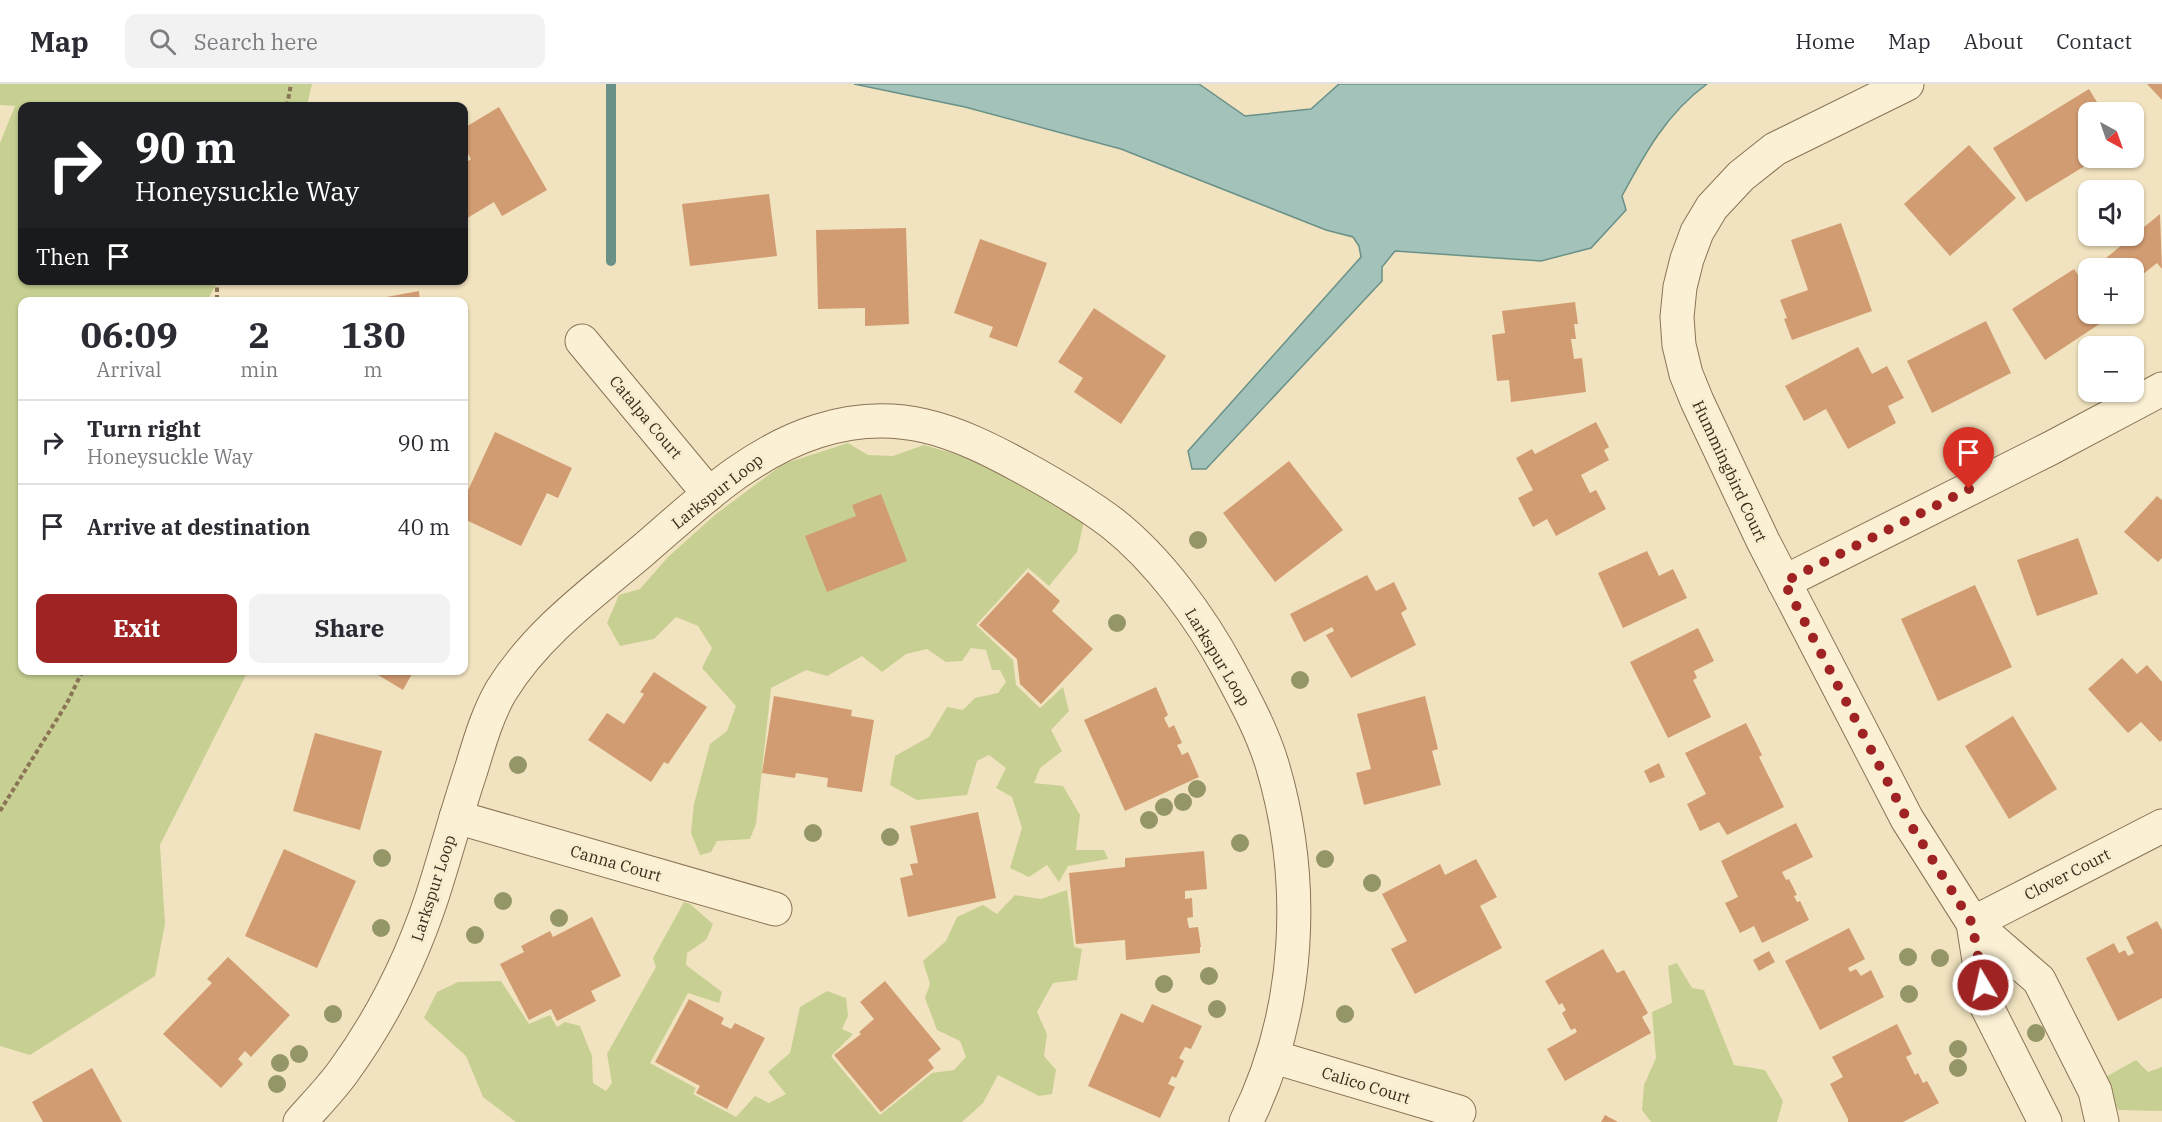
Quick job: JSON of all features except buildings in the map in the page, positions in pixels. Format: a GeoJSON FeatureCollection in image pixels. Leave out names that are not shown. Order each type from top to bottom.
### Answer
{"type":"FeatureCollection","features":[{"type":"Feature","properties":{"kind":"street","name":"Hummingbird Court"},"geometry":{"type":"LineString","coordinates":[[1907,84],[1775,149],[1741,176],[1712,207],[1697,232],[1680,287],[1677,316],[1679,345],[1686,374],[1748,509],[1907,819],[1972,923],[2039,980],[2095,1091],[2102,1122]]}},
{"type":"Feature","properties":{"kind":"street","name":"Catalpa Court"},"geometry":{"type":"LineString","coordinates":[[582,341],[709,494]]}},
{"type":"Feature","properties":{"kind":"street"},"geometry":{"type":"LineString","coordinates":[[1784,582],[2051,448],[2162,389]]}},
{"type":"Feature","properties":{"kind":"street","name":"Larkspur Loop"},"geometry":{"type":"LineString","coordinates":[[300,1122],[341,1076],[378,1020],[411,955],[436,885],[487,723],[500,693],[525,658],[555,625],[751,461],[783,444],[810,434],[855,422],[885,420],[909,422],[977,442],[1066,491],[1115,526],[1156,566],[1198,618],[1226,663],[1250,710],[1270,760],[1284,810],[1292,865],[1294,918],[1291,972],[1274,1057],[1246,1122]]}},
{"type":"Feature","properties":{"kind":"street","name":"Canna Court"},"geometry":{"type":"LineString","coordinates":[[456,817],[775,909]]}},
{"type":"Feature","properties":{"kind":"street","name":"Clover Court"},"geometry":{"type":"LineString","coordinates":[[1972,923],[2162,826]]}},
{"type":"Feature","properties":{"kind":"street","name":"Hummingbird Court"},"geometry":{"type":"LineString","coordinates":[[1972,923],[1986,1005],[2045,1122]]}},
{"type":"Feature","properties":{"kind":"street","name":"Calico Court"},"geometry":{"type":"LineString","coordinates":[[1274,1057],[1459,1112]]}},
{"type":"Feature","properties":{"kind":"path"},"geometry":{"type":"LineString","coordinates":[[288,102],[291,84]]}},
{"type":"Feature","properties":{"kind":"path"},"geometry":{"type":"LineString","coordinates":[[0,811],[67,703],[81,675]]}},
{"type":"Feature","properties":{"kind":"green space"},"geometry":{"type":"Polygon","coordinates":[[[0,84],[312,84],[308,102],[18,102],[18,285],[216,285],[209,297],[18,297],[18,675],[246,675],[160,845],[165,924],[155,976],[30,1055],[0,1046],[0,143],[15,106],[0,105],[0,84]]]}},
{"type":"Feature","properties":{"kind":"green space"},"geometry":{"type":"Polygon","coordinates":[[[848,443],[868,455],[893,456],[924,445],[1017,472],[1084,521],[1077,552],[1049,586],[1028,568],[976,625],[1013,660],[1016,685],[1040,708],[1063,687],[1069,711],[1051,730],[1062,751],[1040,768],[1034,783],[1063,786],[1080,815],[1076,850],[1104,850],[1108,859],[1068,866],[1059,882],[1047,865],[1029,877],[1010,868],[1022,828],[1012,797],[996,788],[1006,768],[989,755],[977,761],[967,795],[917,800],[890,785],[895,756],[929,737],[947,707],[963,710],[975,698],[998,693],[1006,682],[1000,670],[992,670],[986,650],[971,648],[962,661],[946,662],[927,649],[906,654],[882,672],[862,656],[827,676],[806,670],[771,688],[756,824],[750,839],[717,841],[711,852],[700,855],[691,833],[694,804],[710,744],[727,731],[736,706],[702,668],[712,648],[698,626],[676,617],[654,639],[620,646],[607,623],[619,595],[640,589],[668,557],[716,514],[783,464],[848,443]]]}},
{"type":"Feature","properties":{"kind":"green space"},"geometry":{"type":"Polygon","coordinates":[[[1067,890],[1074,947],[1082,949],[1077,980],[1053,983],[1037,1012],[1047,1034],[1044,1056],[1056,1070],[1052,1094],[1039,1096],[998,1075],[983,1103],[962,1122],[516,1122],[483,1097],[466,1056],[424,1018],[437,992],[458,982],[501,981],[529,1024],[550,1015],[557,1027],[565,1022],[580,1026],[592,1056],[593,1083],[606,1091],[612,1083],[607,1054],[656,967],[653,958],[684,902],[690,904],[713,924],[706,940],[687,953],[686,965],[722,992],[719,1003],[688,993],[650,1063],[696,1088],[693,1094],[736,1117],[755,1096],[769,1103],[786,1094],[768,1072],[790,1053],[800,1007],[827,991],[846,998],[848,1016],[842,1029],[853,1034],[831,1056],[880,1115],[932,1073],[954,1070],[966,1057],[960,1041],[937,1030],[925,998],[930,984],[923,961],[946,941],[957,917],[983,905],[997,914],[1015,895],[1041,899],[1067,890]]]}},
{"type":"Feature","properties":{"kind":"green space"},"geometry":{"type":"Polygon","coordinates":[[[1677,963],[1692,988],[1704,990],[1734,1065],[1765,1070],[1783,1101],[1777,1122],[1651,1122],[1642,1110],[1644,1085],[1656,1058],[1652,1012],[1672,1003],[1668,966],[1677,963]]]}},
{"type":"Feature","properties":{"kind":"green space"},"geometry":{"type":"Polygon","coordinates":[[[2136,1060],[2148,1072],[2162,1067],[2162,1111],[2118,1110],[2104,1078],[2136,1060]]]}},
{"type":"Feature","properties":{"kind":"water"},"geometry":{"type":"Polygon","coordinates":[[[854,84],[1199,84],[1245,116],[1311,109],[1339,84],[1707,84],[1680,108],[1658,135],[1622,196],[1626,210],[1591,248],[1541,261],[1395,251],[1382,267],[1382,281],[1206,469],[1192,469],[1188,451],[1361,257],[1359,246],[1353,237],[1326,230],[1121,149],[965,107],[854,84]]]}},
{"type":"Feature","properties":{"kind":"waterway"},"geometry":{"type":"LineString","coordinates":[[611,84],[611,261]]}},
{"type":"Feature","properties":{"kind":"route"},"geometry":{"type":"LineString","coordinates":[[1969,489],[1784,582],[1907,819],[1972,923],[1983,985]]}}]}
